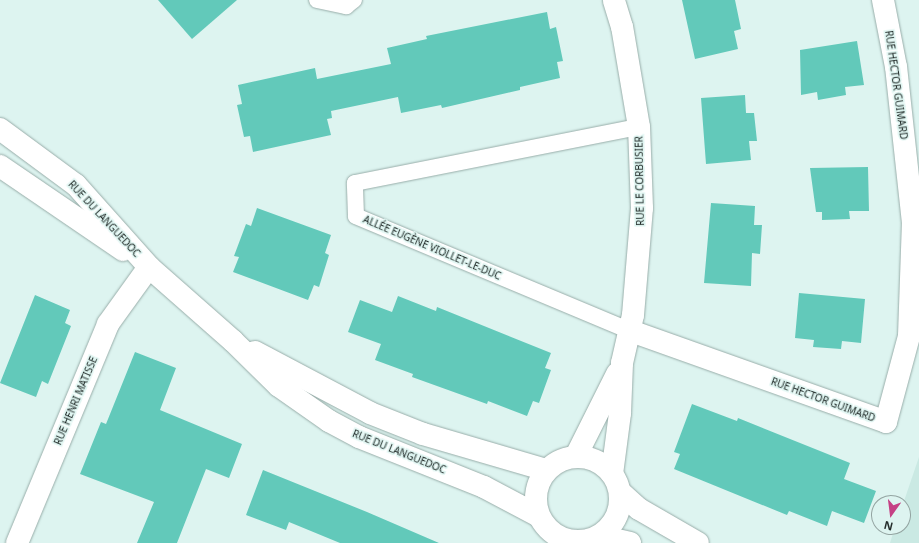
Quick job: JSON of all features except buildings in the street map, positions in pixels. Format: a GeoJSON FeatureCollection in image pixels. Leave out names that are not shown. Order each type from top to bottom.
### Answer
{"type":"FeatureCollection","features":[{"type":"Feature","properties":{"kind":"street","name":"RUE LE CORBUSIER"},"geometry":{"type":"LineString","coordinates":[[614,0],[622,27],[639,127],[642,208],[633,315],[628,330],[622,363],[616,483]]}},
{"type":"Feature","properties":{"kind":"street","name":"RUE HECTOR GUIMARD"},"geometry":{"type":"LineString","coordinates":[[628,330],[886,422],[909,336],[913,224],[896,67],[883,0]]}},
{"type":"Feature","properties":{"kind":"street","name":"RUE DU LANGUEDOC"},"geometry":{"type":"LineString","coordinates":[[0,129],[76,185],[149,267],[233,341],[279,386],[329,421],[359,437],[484,487],[539,516]]}},
{"type":"Feature","properties":{"kind":"street","name":"RUE DU LANGUEDOC"},"geometry":{"type":"LineString","coordinates":[[0,166],[149,267]]}},
{"type":"Feature","properties":{"kind":"street","name":"RUE HENRI MATISSE"},"geometry":{"type":"LineString","coordinates":[[17,543],[108,324],[149,267]]}},
{"type":"Feature","properties":{"kind":"street","name":"RUE DU LANGUEDOC"},"geometry":{"type":"LineString","coordinates":[[233,341],[370,413],[430,436],[546,470]]}},
{"type":"Feature","properties":{"kind":"street","name":"RUE LE CORBUSIER"},"geometry":{"type":"LineString","coordinates":[[576,456],[601,410],[622,363]]}},
{"type":"Feature","properties":{"kind":"street"},"geometry":{"type":"LineString","coordinates":[[616,483],[620,505],[616,517],[600,536],[588,541],[560,541],[539,516],[535,492],[546,470],[560,460],[576,456],[602,464],[616,483],[639,509],[698,543]]}},
{"type":"Feature","properties":{"kind":"street"},"geometry":{"type":"LineString","coordinates":[[600,536],[630,543]]}},
{"type":"Feature","properties":{"kind":"lane"},"geometry":{"type":"LineString","coordinates":[[317,0],[346,6],[354,0]]}},
{"type":"Feature","properties":{"kind":"lane","name":"ALLÉE EUGÈNE VIOLLET-LE-DUC"},"geometry":{"type":"LineString","coordinates":[[628,330],[356,216],[355,183],[639,127]]}},
{"type":"Feature","properties":{"kind":"shaded area"},"geometry":{"type":"Polygon","coordinates":[[[919,457],[919,543],[890,543],[892,535],[911,535],[911,495],[906,495],[919,457]]]}}]}
